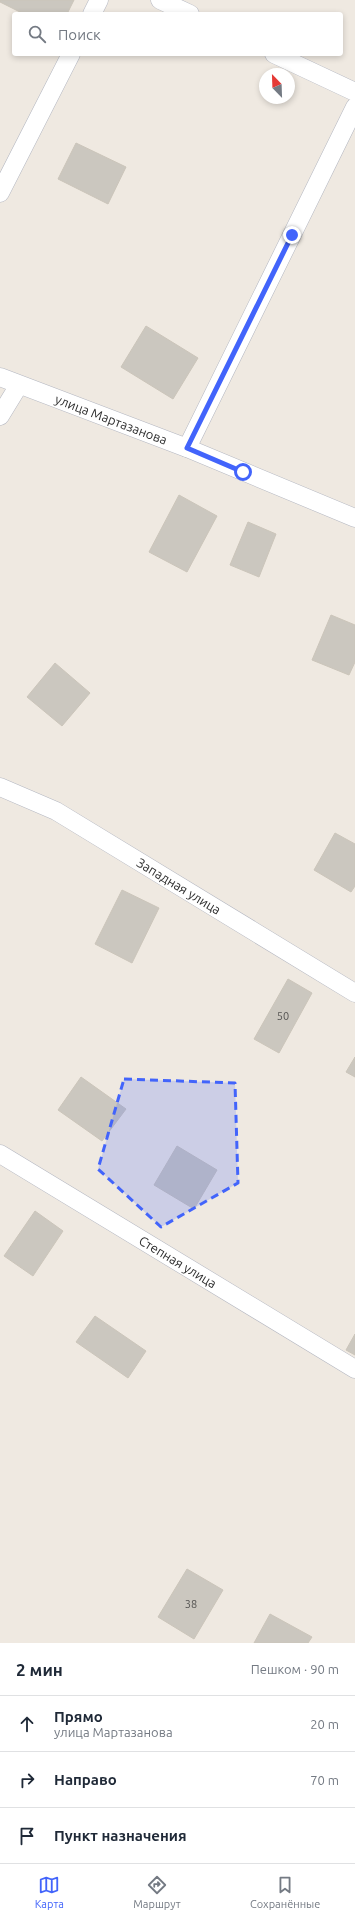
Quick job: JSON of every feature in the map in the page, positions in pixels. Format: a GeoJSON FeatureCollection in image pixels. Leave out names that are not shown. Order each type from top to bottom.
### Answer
{"type":"FeatureCollection","features":[{"type":"Feature","properties":{"kind":"street"},"geometry":{"type":"LineString","coordinates":[[93,12],[99,0]]}},
{"type":"Feature","properties":{"kind":"street"},"geometry":{"type":"LineString","coordinates":[[160,0],[186,12]]}},
{"type":"Feature","properties":{"kind":"street"},"geometry":{"type":"LineString","coordinates":[[0,193],[70,56]]}},
{"type":"Feature","properties":{"kind":"street"},"geometry":{"type":"LineString","coordinates":[[278,56],[355,92]]}},
{"type":"Feature","properties":{"kind":"street"},"geometry":{"type":"LineString","coordinates":[[187,448],[355,107]]}},
{"type":"Feature","properties":{"kind":"street","name":"улица Мартазанова"},"geometry":{"type":"LineString","coordinates":[[0,377],[187,448],[355,518]]}},
{"type":"Feature","properties":{"kind":"street"},"geometry":{"type":"LineString","coordinates":[[0,416],[19,385]]}},
{"type":"Feature","properties":{"kind":"street","name":"Западная улица"},"geometry":{"type":"LineString","coordinates":[[0,787],[56,810],[355,993]]}},
{"type":"Feature","properties":{"kind":"street","name":"Степная улица"},"geometry":{"type":"LineString","coordinates":[[0,1154],[355,1370]]}},
{"type":"Feature","properties":{"kind":"highlighted area"},"geometry":{"type":"Polygon","coordinates":[[[124,1079],[235,1083],[238,1183],[161,1227],[98,1169],[124,1079]]]}},
{"type":"Feature","properties":{"kind":"building"},"geometry":{"type":"Polygon","coordinates":[[[0,0],[74,0],[68,12],[20,12],[0,2],[0,0]]]}},
{"type":"Feature","properties":{"kind":"building"},"geometry":{"type":"Polygon","coordinates":[[[76,143],[126,167],[108,204],[58,179],[76,143]]]}},
{"type":"Feature","properties":{"kind":"building"},"geometry":{"type":"Polygon","coordinates":[[[146,326],[198,358],[173,399],[121,367],[146,326]]]}},
{"type":"Feature","properties":{"kind":"building"},"geometry":{"type":"Polygon","coordinates":[[[179,495],[217,516],[187,572],[149,552],[179,495]]]}},
{"type":"Feature","properties":{"kind":"building"},"geometry":{"type":"Polygon","coordinates":[[[248,522],[276,534],[259,577],[230,565],[248,522]]]}},
{"type":"Feature","properties":{"kind":"building"},"geometry":{"type":"Polygon","coordinates":[[[331,615],[355,625],[355,662],[349,675],[312,660],[331,615]]]}},
{"type":"Feature","properties":{"kind":"building"},"geometry":{"type":"Polygon","coordinates":[[[55,663],[90,693],[62,726],[27,697],[55,663]]]}},
{"type":"Feature","properties":{"kind":"building"},"geometry":{"type":"Polygon","coordinates":[[[335,833],[355,844],[355,886],[351,892],[314,870],[335,833]]]}},
{"type":"Feature","properties":{"kind":"building"},"geometry":{"type":"Polygon","coordinates":[[[122,890],[159,908],[132,963],[95,944],[122,890]]]}},
{"type":"Feature","properties":{"kind":"building"},"geometry":{"type":"Polygon","coordinates":[[[288,979],[312,993],[279,1053],[254,1039],[288,979]]]}},
{"type":"Feature","properties":{"kind":"building"},"geometry":{"type":"Polygon","coordinates":[[[355,1057],[355,1077],[346,1072],[355,1057]]]}},
{"type":"Feature","properties":{"kind":"building"},"geometry":{"type":"Polygon","coordinates":[[[81,1077],[126,1109],[102,1141],[58,1110],[81,1077]]]}},
{"type":"Feature","properties":{"kind":"building"},"geometry":{"type":"Polygon","coordinates":[[[177,1146],[217,1170],[194,1209],[154,1185],[177,1146]]]}},
{"type":"Feature","properties":{"kind":"building"},"geometry":{"type":"Polygon","coordinates":[[[35,1211],[63,1231],[33,1276],[4,1256],[35,1211]]]}},
{"type":"Feature","properties":{"kind":"building"},"geometry":{"type":"Polygon","coordinates":[[[95,1316],[146,1351],[128,1378],[76,1342],[95,1316]]]}},
{"type":"Feature","properties":{"kind":"building"},"geometry":{"type":"Polygon","coordinates":[[[355,1334],[355,1355],[346,1350],[355,1334]]]}},
{"type":"Feature","properties":{"kind":"building"},"geometry":{"type":"Polygon","coordinates":[[[187,1569],[223,1590],[194,1639],[158,1617],[187,1569]]]}},
{"type":"Feature","properties":{"kind":"building"},"geometry":{"type":"Polygon","coordinates":[[[270,1614],[312,1637],[308,1643],[254,1643],[270,1614]]]}},
{"type":"Feature","properties":{"kind":"route"},"geometry":{"type":"LineString","coordinates":[[243,472],[187,448],[292,235]]}}]}
